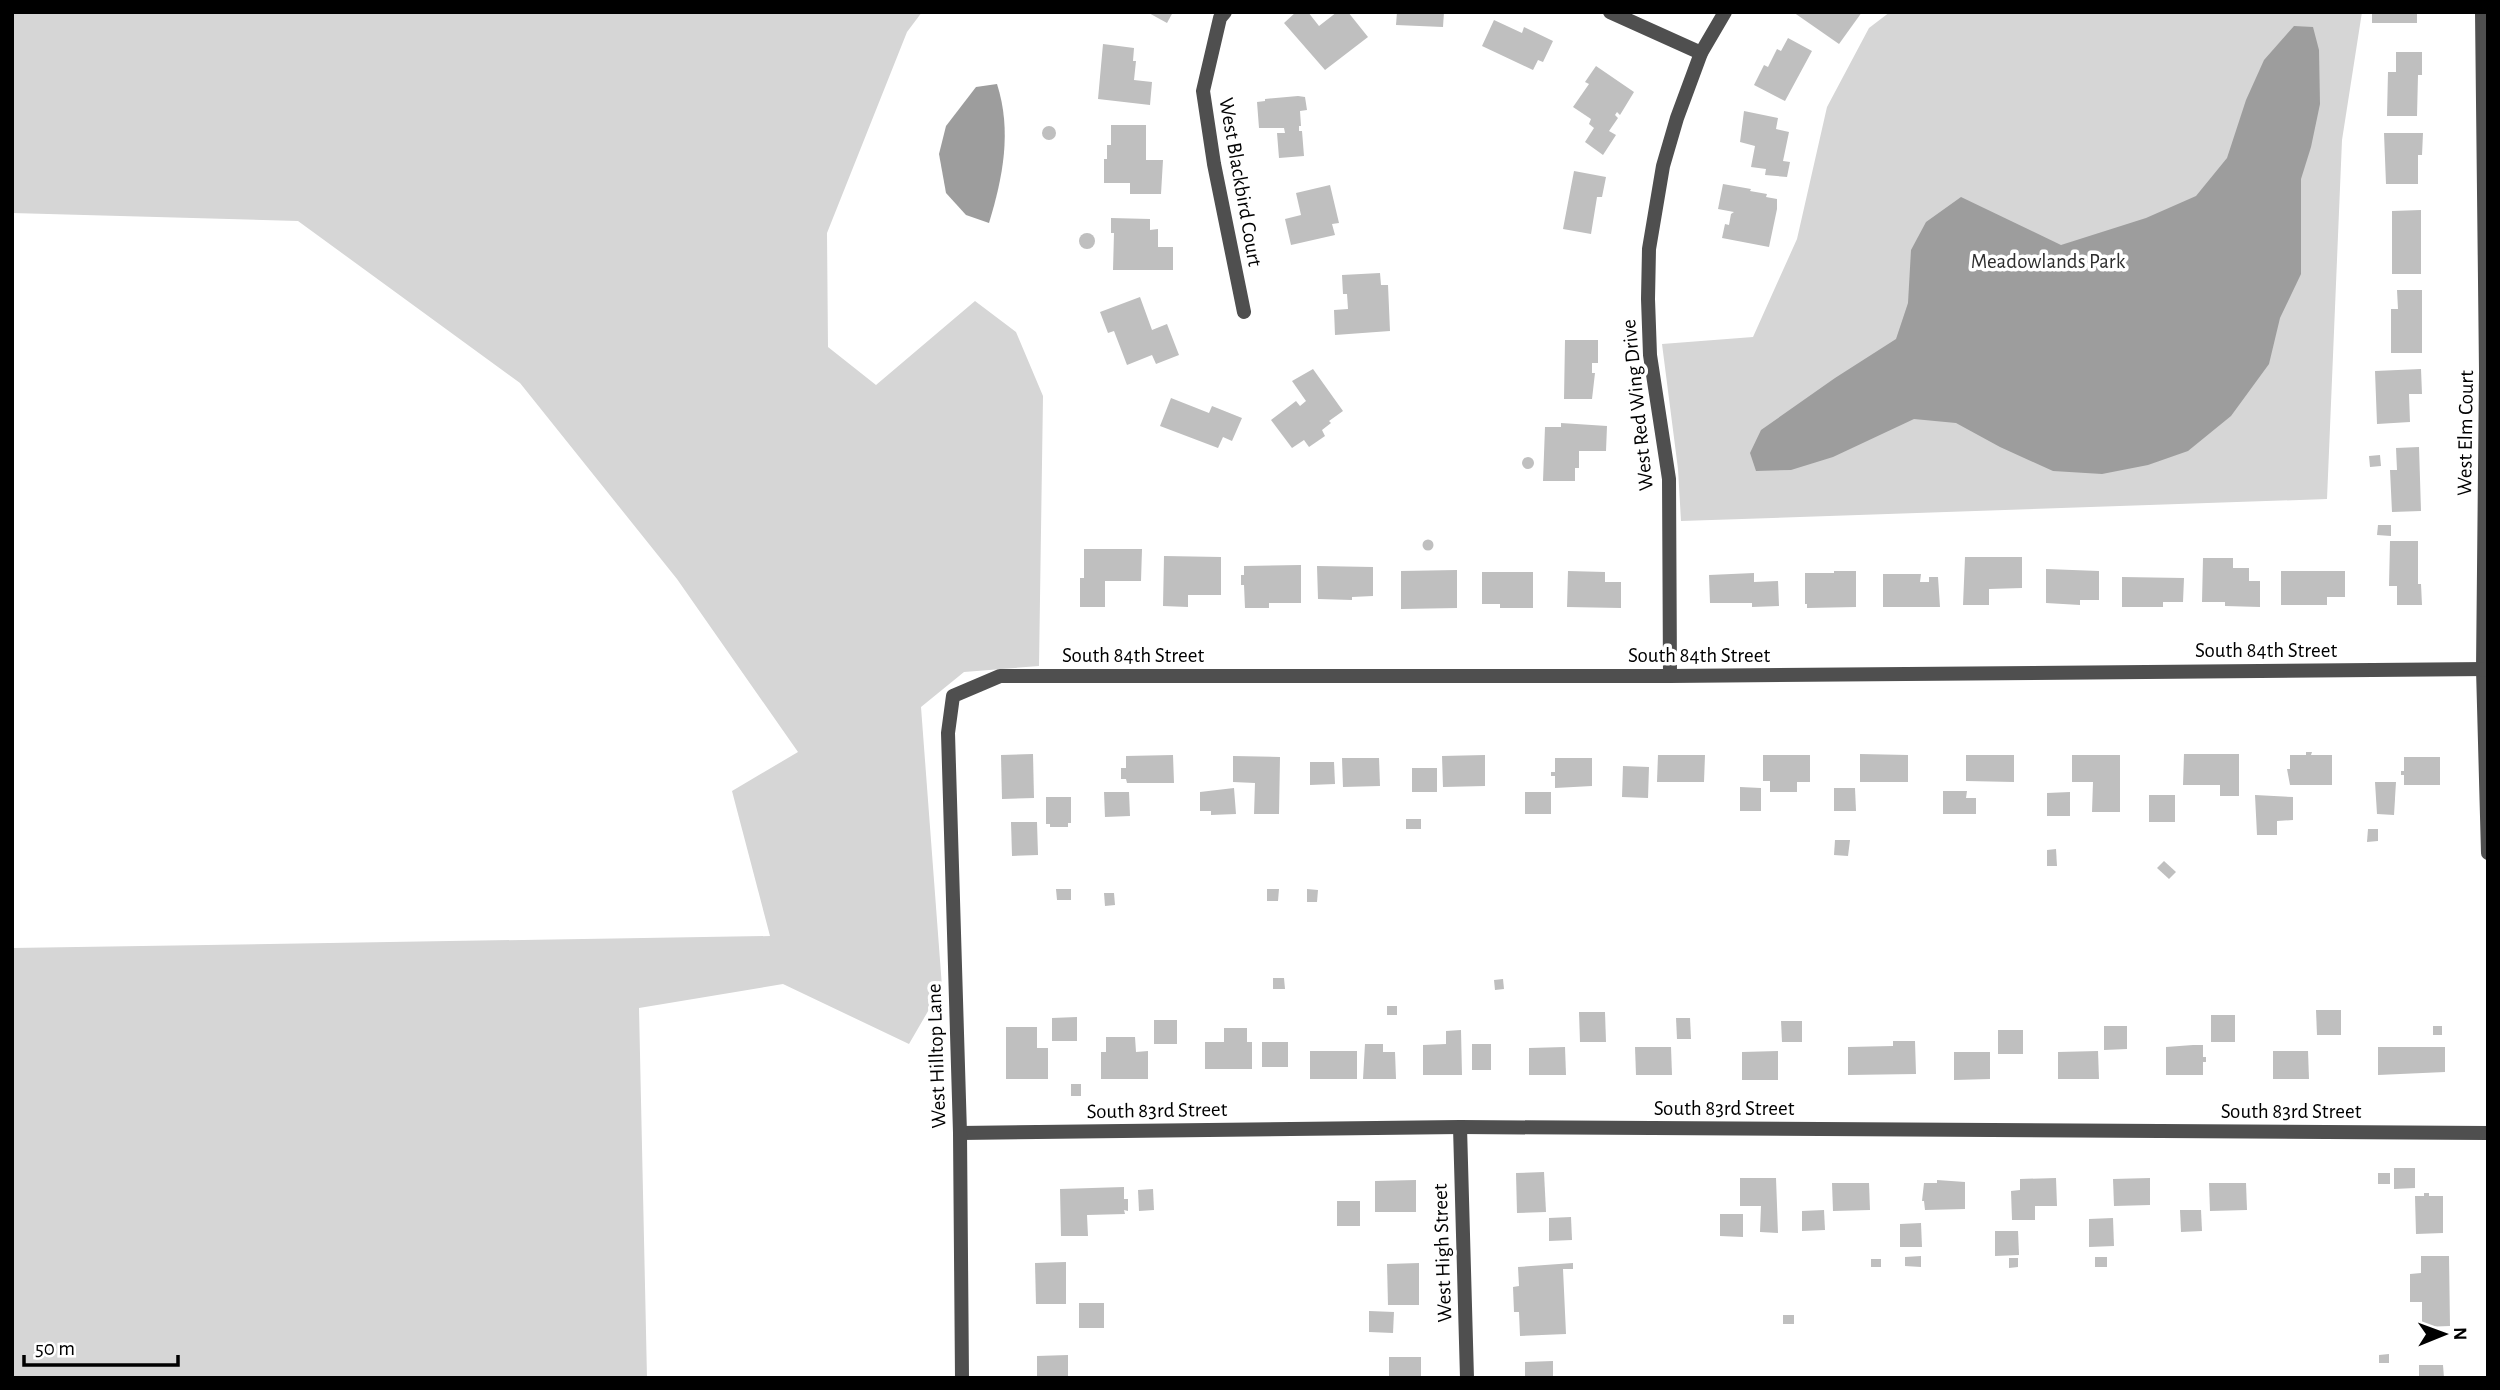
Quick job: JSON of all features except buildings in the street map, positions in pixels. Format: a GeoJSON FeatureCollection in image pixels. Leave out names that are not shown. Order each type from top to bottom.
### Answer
{"type":"FeatureCollection","features":[{"type":"Feature","properties":{"kind":"street"},"geometry":{"type":"LineString","coordinates":[[1610,12],[1701,52]]}},
{"type":"Feature","properties":{"kind":"street","name":"West Red Wing Drive"},"geometry":{"type":"LineString","coordinates":[[1670,676],[1669,479],[1650,355],[1647,299],[1649,249],[1663,166],[1677,118],[1701,52],[1724,12]]}},
{"type":"Feature","properties":{"kind":"street","name":"West Elm Court"},"geometry":{"type":"LineString","coordinates":[[2482,12],[2485,71],[2485,669],[2488,853]]}},
{"type":"Feature","properties":{"kind":"street","name":"West Blackbird Court"},"geometry":{"type":"LineString","coordinates":[[1222,15],[1203,91],[1214,164],[1244,312]]}},
{"type":"Feature","properties":{"kind":"street","name":"South 84th Street"},"geometry":{"type":"LineString","coordinates":[[948,733],[953,696],[1000,676],[1670,676],[2485,669]]}},
{"type":"Feature","properties":{"kind":"street","name":"West Hilltop Lane"},"geometry":{"type":"LineString","coordinates":[[948,733],[960,1133],[962,1378]]}},
{"type":"Feature","properties":{"kind":"street","name":"South 83rd Street"},"geometry":{"type":"LineString","coordinates":[[960,1133],[1460,1127],[2488,1133]]}},
{"type":"Feature","properties":{"kind":"street","name":"West High Street"},"geometry":{"type":"LineString","coordinates":[[1460,1127],[1467,1378]]}},
{"type":"Feature","properties":{"kind":"green space"},"geometry":{"type":"Polygon","coordinates":[[[12,12],[922,12],[907,32],[827,233],[828,347],[876,385],[975,301],[1016,332],[1043,396],[1039,666],[964,672],[921,707],[942,987],[909,1044],[783,984],[639,1008],[647,1378],[12,1378],[12,948],[770,936],[732,791],[798,752],[677,579],[520,383],[298,221],[12,213],[12,12]]]}},
{"type":"Feature","properties":{"kind":"green space","name":"Meadowlands Park"},"geometry":{"type":"Polygon","coordinates":[[[1890,12],[2362,12],[2342,140],[2327,499],[1681,521],[1678,469],[1662,344],[1753,337],[1797,239],[1827,107],[1869,28],[1890,12]]]}},
{"type":"Feature","properties":{"kind":"shaded area"},"geometry":{"type":"Polygon","coordinates":[[[2294,26],[2313,27],[2319,50],[2320,104],[2301,179],[2301,274],[2280,318],[2269,364],[2231,416],[2188,451],[2148,465],[2102,474],[2053,471],[1956,423],[1914,419],[1833,457],[1791,470],[1756,471],[1750,453],[1761,430],[1896,339],[1908,303],[1911,250],[1926,222],[1961,197],[2061,245],[2146,218],[2196,196],[2227,158],[2246,100],[2264,60],[2294,26]]]}},
{"type":"Feature","properties":{"kind":"shaded area"},"geometry":{"type":"Polygon","coordinates":[[[997,84],[1002,102],[1005,137],[1002,171],[989,223],[966,215],[946,193],[939,154],[946,126],[976,87],[997,84]]]}}]}
